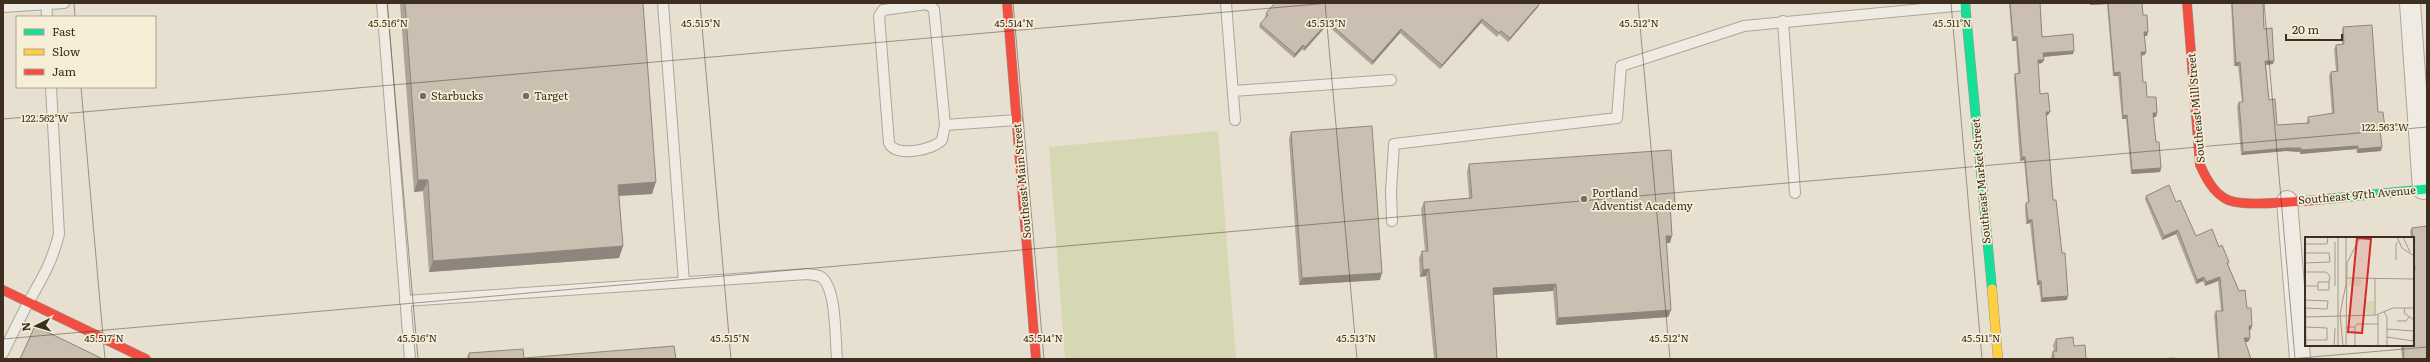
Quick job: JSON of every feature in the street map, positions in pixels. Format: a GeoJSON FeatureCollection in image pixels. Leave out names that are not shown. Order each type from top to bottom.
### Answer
{"type":"FeatureCollection","features":[{"type":"Feature","properties":{"kind":"street","name":"Southeast Main Street"},"geometry":{"type":"LineString","coordinates":[[1007,3],[1036,359]]}},
{"type":"Feature","properties":{"kind":"street","name":"Southeast Mill Street"},"geometry":{"type":"LineString","coordinates":[[2187,3],[2200,165],[2208,182],[2229,201],[2257,203],[2288,201]]}},
{"type":"Feature","properties":{"kind":"street"},"geometry":{"type":"LineString","coordinates":[[2410,3],[2425,189]]}},
{"type":"Feature","properties":{"kind":"street","name":"Southeast Market Street"},"geometry":{"type":"LineString","coordinates":[[1965,4],[1998,359]]}},
{"type":"Feature","properties":{"kind":"street","name":"Southeast 97th Avenue"},"geometry":{"type":"LineString","coordinates":[[2288,201],[2425,189]]}},
{"type":"Feature","properties":{"kind":"street"},"geometry":{"type":"LineString","coordinates":[[2288,201],[2300,359]]}},
{"type":"Feature","properties":{"kind":"street"},"geometry":{"type":"LineString","coordinates":[[3,290],[146,359]]}},
{"type":"Feature","properties":{"kind":"lane"},"geometry":{"type":"LineString","coordinates":[[3,7],[64,3]]}},
{"type":"Feature","properties":{"kind":"lane"},"geometry":{"type":"LineString","coordinates":[[382,3],[410,359]]}},
{"type":"Feature","properties":{"kind":"lane"},"geometry":{"type":"LineString","coordinates":[[663,3],[684,282]]}},
{"type":"Feature","properties":{"kind":"lane"},"geometry":{"type":"LineString","coordinates":[[1226,3],[1235,120]]}},
{"type":"Feature","properties":{"kind":"lane"},"geometry":{"type":"LineString","coordinates":[[46,4],[47,16]]}},
{"type":"Feature","properties":{"kind":"lane"},"geometry":{"type":"LineString","coordinates":[[927,4],[934,8],[945,125],[942,140],[932,147],[898,151],[890,146],[878,16],[883,10],[927,4]]}},
{"type":"Feature","properties":{"kind":"lane"},"geometry":{"type":"LineString","coordinates":[[1392,221],[1391,191],[1394,144],[1617,118],[1621,66],[1744,26],[1965,4]]}},
{"type":"Feature","properties":{"kind":"lane"},"geometry":{"type":"LineString","coordinates":[[1783,21],[1795,193]]}},
{"type":"Feature","properties":{"kind":"lane"},"geometry":{"type":"LineString","coordinates":[[1233,92],[1391,80]]}},
{"type":"Feature","properties":{"kind":"lane"},"geometry":{"type":"LineString","coordinates":[[3,353],[54,254],[59,234],[52,88]]}},
{"type":"Feature","properties":{"kind":"lane"},"geometry":{"type":"LineString","coordinates":[[945,125],[1016,120]]}},
{"type":"Feature","properties":{"kind":"lane"},"geometry":{"type":"LineString","coordinates":[[405,301],[808,274],[820,276],[827,284],[832,298],[837,359]]}},
{"type":"Feature","properties":{"kind":"green space"},"geometry":{"type":"Polygon","coordinates":[[[1218,131],[1236,359],[1065,359],[1049,147],[1218,131]]]}},
{"type":"Feature","properties":{"kind":"building","name":"Target"},"geometry":{"type":"Polygon","coordinates":[[[405,3],[643,3],[656,182],[618,185],[623,246],[433,261],[428,180],[418,180],[405,3]]]}},
{"type":"Feature","properties":{"kind":"building"},"geometry":{"type":"Polygon","coordinates":[[[1275,3],[1540,3],[1510,38],[1501,31],[1499,33],[1482,19],[1442,65],[1401,29],[1373,61],[1328,22],[1305,47],[1303,45],[1295,54],[1260,24],[1268,15],[1266,13],[1275,3]]]}},
{"type":"Feature","properties":{"kind":"building"},"geometry":{"type":"Polygon","coordinates":[[[2010,3],[2040,3],[2042,37],[2073,34],[2074,51],[2043,53],[2044,60],[2038,60],[2040,94],[2048,93],[2050,112],[2046,112],[2053,200],[2056,200],[2062,253],[2065,253],[2068,296],[2042,298],[2041,281],[2038,281],[2032,220],[2028,220],[2026,203],[2029,202],[2025,157],[2022,157],[2015,74],[2020,73],[2017,37],[2013,37],[2010,3]]]}},
{"type":"Feature","properties":{"kind":"building"},"geometry":{"type":"Polygon","coordinates":[[[2108,3],[2142,3],[2143,15],[2147,15],[2148,32],[2144,32],[2146,52],[2141,52],[2143,82],[2146,82],[2147,97],[2156,97],[2157,113],[2153,113],[2156,142],[2159,142],[2161,168],[2132,170],[2127,115],[2123,116],[2120,72],[2114,73],[2108,3]]]}},
{"type":"Feature","properties":{"kind":"building"},"geometry":{"type":"Polygon","coordinates":[[[2232,3],[2263,3],[2264,29],[2272,28],[2274,61],[2265,61],[2269,100],[2275,99],[2277,125],[2309,123],[2308,117],[2334,113],[2331,72],[2338,71],[2336,45],[2344,44],[2343,27],[2372,25],[2378,112],[2383,112],[2385,128],[2380,129],[2382,147],[2358,149],[2358,146],[2301,150],[2301,148],[2287,148],[2243,152],[2239,102],[2243,102],[2240,62],[2236,63],[2232,3]]]}},
{"type":"Feature","properties":{"kind":"building"},"geometry":{"type":"Polygon","coordinates":[[[1372,126],[1382,273],[1302,278],[1291,132],[1372,126]]]}},
{"type":"Feature","properties":{"kind":"building"},"geometry":{"type":"Polygon","coordinates":[[[1671,150],[1675,203],[1670,203],[1672,236],[1666,236],[1671,310],[1558,318],[1556,284],[1493,288],[1497,359],[1437,359],[1429,269],[1423,270],[1422,251],[1428,251],[1424,202],[1472,198],[1469,164],[1671,150]]]}},
{"type":"Feature","properties":{"kind":"building"},"geometry":{"type":"Polygon","coordinates":[[[2169,185],[2176,202],[2180,200],[2196,236],[2212,229],[2219,247],[2222,245],[2229,262],[2227,263],[2239,291],[2245,290],[2247,308],[2251,308],[2252,326],[2249,326],[2250,338],[2244,338],[2251,359],[2219,359],[2216,311],[2223,311],[2220,277],[2206,282],[2204,277],[2197,280],[2178,230],[2164,236],[2146,196],[2169,185]]]}},
{"type":"Feature","properties":{"kind":"building"},"geometry":{"type":"Polygon","coordinates":[[[2427,226],[2427,359],[2404,359],[2403,346],[2414,346],[2415,270],[2414,237],[2413,237],[2412,228],[2427,226]]]}},
{"type":"Feature","properties":{"kind":"building"},"geometry":{"type":"Polygon","coordinates":[[[35,326],[103,359],[20,359],[35,326]]]}},
{"type":"Feature","properties":{"kind":"building"},"geometry":{"type":"Polygon","coordinates":[[[2073,337],[2074,346],[2085,345],[2086,359],[2054,359],[2053,351],[2057,351],[2056,339],[2073,337]]]}},
{"type":"Feature","properties":{"kind":"building"},"geometry":{"type":"Polygon","coordinates":[[[674,346],[676,359],[469,359],[469,353],[523,349],[524,358],[674,346]]]}},
{"type":"Feature","properties":{"kind":"traffic: fast"},"geometry":{"type":"LineString","coordinates":[[1965,3],[1992,289]]}},
{"type":"Feature","properties":{"kind":"traffic: fast"},"geometry":{"type":"LineString","coordinates":[[2316,200],[2427,189]]}},
{"type":"Feature","properties":{"kind":"traffic: slow"},"geometry":{"type":"LineString","coordinates":[[1992,289],[1998,359]]}},
{"type":"Feature","properties":{"kind":"traffic: jam"},"geometry":{"type":"LineString","coordinates":[[1007,3],[1036,359]]}},
{"type":"Feature","properties":{"kind":"traffic: jam"},"geometry":{"type":"LineString","coordinates":[[2187,3],[2200,165],[2210,184],[2217,193],[2234,202],[2257,204],[2316,200]]}},
{"type":"Feature","properties":{"kind":"traffic: jam"},"geometry":{"type":"LineString","coordinates":[[3,290],[146,359]]}},
{"type":"Feature","properties":{"kind":"place","name":"Starbucks"},"geometry":{"type":"Point","coordinates":[423,96]}},
{"type":"Feature","properties":{"kind":"place","name":"Target"},"geometry":{"type":"Point","coordinates":[526,96]}},
{"type":"Feature","properties":{"kind":"place","name":"Portland Adventist Academy"},"geometry":{"type":"Point","coordinates":[1584,199]}}]}
